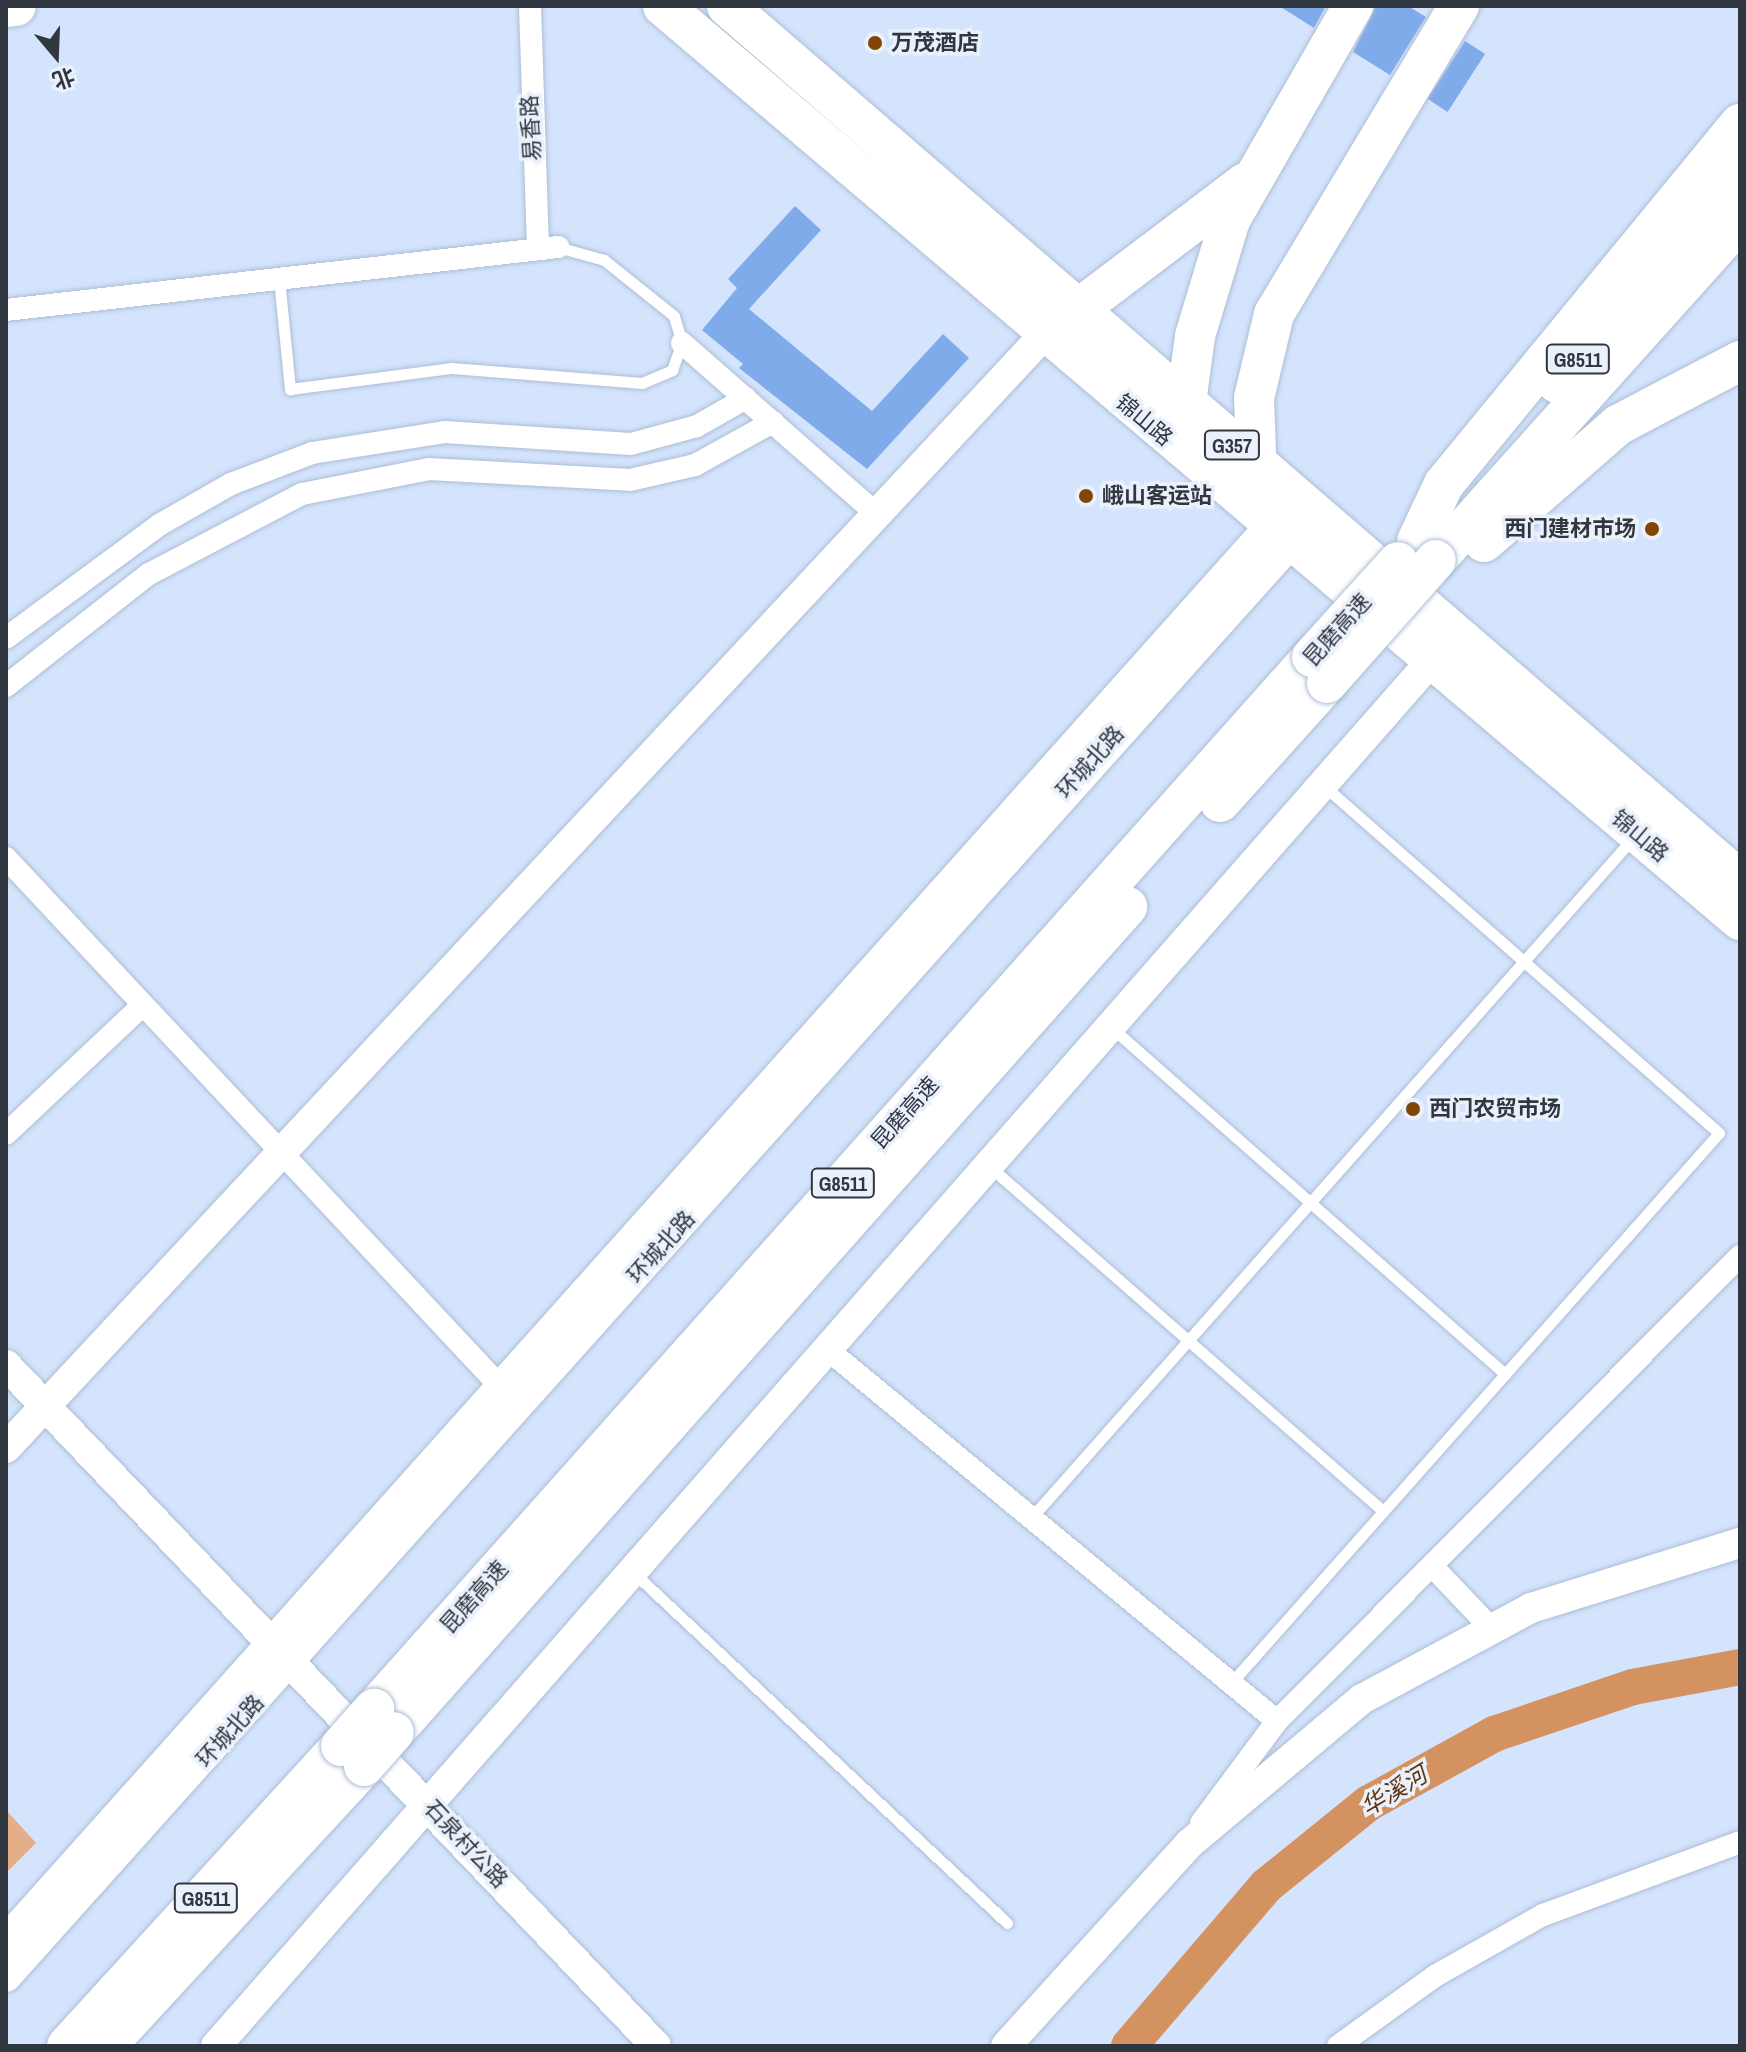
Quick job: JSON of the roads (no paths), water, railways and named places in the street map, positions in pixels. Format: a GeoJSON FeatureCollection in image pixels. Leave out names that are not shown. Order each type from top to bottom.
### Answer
{"type":"FeatureCollection","features":[{"type":"Feature","properties":{"kind":"highway"},"geometry":{"type":"LineString","coordinates":[[6,7],[16,6]]}},
{"type":"Feature","properties":{"kind":"highway","name":"锦山路"},"geometry":{"type":"LineString","coordinates":[[663,6],[1183,453],[1292,521],[1734,889]]}},
{"type":"Feature","properties":{"kind":"highway","name":"锦山路"},"geometry":{"type":"LineString","coordinates":[[727,6],[1252,462],[1292,521]]}},
{"type":"Feature","properties":{"kind":"highway"},"geometry":{"type":"LineString","coordinates":[[1252,462],[1254,398],[1274,314],[1424,59],[1459,6]]}},
{"type":"Feature","properties":{"kind":"highway"},"geometry":{"type":"LineString","coordinates":[[1183,453],[1184,404],[1204,298],[1248,181],[1352,9]]}},
{"type":"Feature","properties":{"kind":"highway"},"geometry":{"type":"LineString","coordinates":[[1435,558],[1444,484],[1740,124]]}},
{"type":"Feature","properties":{"kind":"highway","name":"昆磨高速"},"geometry":{"type":"LineString","coordinates":[[1435,558],[1740,176]]}},
{"type":"Feature","properties":{"kind":"highway"},"geometry":{"type":"LineString","coordinates":[[1044,335],[1248,181]]}},
{"type":"Feature","properties":{"kind":"highway","name":"昆磨高速"},"geometry":{"type":"LineString","coordinates":[[384,1721],[1740,221]]}},
{"type":"Feature","properties":{"kind":"highway"},"geometry":{"type":"LineString","coordinates":[[1435,558],[1618,425],[1740,361]]}},
{"type":"Feature","properties":{"kind":"highway","name":"锦山路"},"geometry":{"type":"LineString","coordinates":[[1442,648],[1637,834],[1734,889]]}},
{"type":"Feature","properties":{"kind":"highway","name":"昆磨高速"},"geometry":{"type":"LineString","coordinates":[[67,2046],[352,1756],[1230,791],[1326,676]]}},
{"type":"Feature","properties":{"kind":"highway","name":"昆磨高速"},"geometry":{"type":"LineString","coordinates":[[106,2046],[352,1756]]}},
{"type":"Feature","properties":{"kind":"street","name":"易香路"},"geometry":{"type":"LineString","coordinates":[[530,6],[548,248]]}},
{"type":"Feature","properties":{"kind":"street"},"geometry":{"type":"LineString","coordinates":[[6,310],[548,248]]}},
{"type":"Feature","properties":{"kind":"street"},"geometry":{"type":"LineString","coordinates":[[6,1448],[285,1156],[1044,335]]}},
{"type":"Feature","properties":{"kind":"street"},"geometry":{"type":"LineString","coordinates":[[682,343],[878,515]]}},
{"type":"Feature","properties":{"kind":"street"},"geometry":{"type":"LineString","coordinates":[[6,638],[159,525],[231,484],[312,453],[444,432],[631,444],[697,426],[746,398]]}},
{"type":"Feature","properties":{"kind":"street"},"geometry":{"type":"LineString","coordinates":[[6,686],[149,574],[302,494],[429,469],[630,480],[695,465],[773,422]]}},
{"type":"Feature","properties":{"kind":"street","name":"环城北路"},"geometry":{"type":"LineString","coordinates":[[6,1977],[282,1654],[1292,521]]}},
{"type":"Feature","properties":{"kind":"street"},"geometry":{"type":"LineString","coordinates":[[216,2046],[1442,648]]}},
{"type":"Feature","properties":{"kind":"street"},"geometry":{"type":"LineString","coordinates":[[6,858],[510,1398]]}},
{"type":"Feature","properties":{"kind":"street"},"geometry":{"type":"LineString","coordinates":[[6,1134],[143,1005]]}},
{"type":"Feature","properties":{"kind":"street"},"geometry":{"type":"LineString","coordinates":[[1006,2046],[1176,1857],[1277,1721],[1740,1256]]}},
{"type":"Feature","properties":{"kind":"street"},"geometry":{"type":"LineString","coordinates":[[827,1349],[1277,1721]]}},
{"type":"Feature","properties":{"kind":"street","name":"石泉村公路"},"geometry":{"type":"LineString","coordinates":[[6,1365],[656,2046]]}},
{"type":"Feature","properties":{"kind":"street"},"geometry":{"type":"LineString","coordinates":[[1176,1857],[1331,1722],[1490,1627],[1596,1585],[1740,1543]]}},
{"type":"Feature","properties":{"kind":"street"},"geometry":{"type":"LineString","coordinates":[[1432,1566],[1490,1627]]}},
{"type":"Feature","properties":{"kind":"street","name":"环城北路"},"geometry":{"type":"LineString","coordinates":[[6,1940],[282,1654]]}},
{"type":"Feature","properties":{"kind":"street"},"geometry":{"type":"LineString","coordinates":[[1338,2046],[1435,1976],[1543,1915],[1740,1842]]}},
{"type":"Feature","properties":{"kind":"lane"},"geometry":{"type":"LineString","coordinates":[[279,279],[290,389],[451,368],[642,383],[672,370],[682,343],[674,316],[604,260],[548,248]]}},
{"type":"Feature","properties":{"kind":"lane"},"geometry":{"type":"LineString","coordinates":[[1231,1683],[1719,1133],[1322,785]]}},
{"type":"Feature","properties":{"kind":"lane"},"geometry":{"type":"LineString","coordinates":[[1031,1518],[1637,834]]}},
{"type":"Feature","properties":{"kind":"lane"},"geometry":{"type":"LineString","coordinates":[[1110,1027],[1505,1374]]}},
{"type":"Feature","properties":{"kind":"lane"},"geometry":{"type":"LineString","coordinates":[[989,1165],[1383,1511]]}},
{"type":"Feature","properties":{"kind":"lane"},"geometry":{"type":"LineString","coordinates":[[632,1572],[1007,1923]]}},
{"type":"Feature","properties":{"kind":"waterway","name":"华溪河"},"geometry":{"type":"LineString","coordinates":[[1129,2046],[1266,1886],[1369,1803],[1494,1734],[1633,1687],[1740,1667]]}},
{"type":"Feature","properties":{"kind":"place","name":"万茂酒店"},"geometry":{"type":"Point","coordinates":[875,43]}},
{"type":"Feature","properties":{"kind":"place","name":"峨山客运站"},"geometry":{"type":"Point","coordinates":[1086,496]}},
{"type":"Feature","properties":{"kind":"place","name":"西门建材市场"},"geometry":{"type":"Point","coordinates":[1652,529]}},
{"type":"Feature","properties":{"kind":"place","name":"西门农贸市场"},"geometry":{"type":"Point","coordinates":[1413,1109]}}]}
